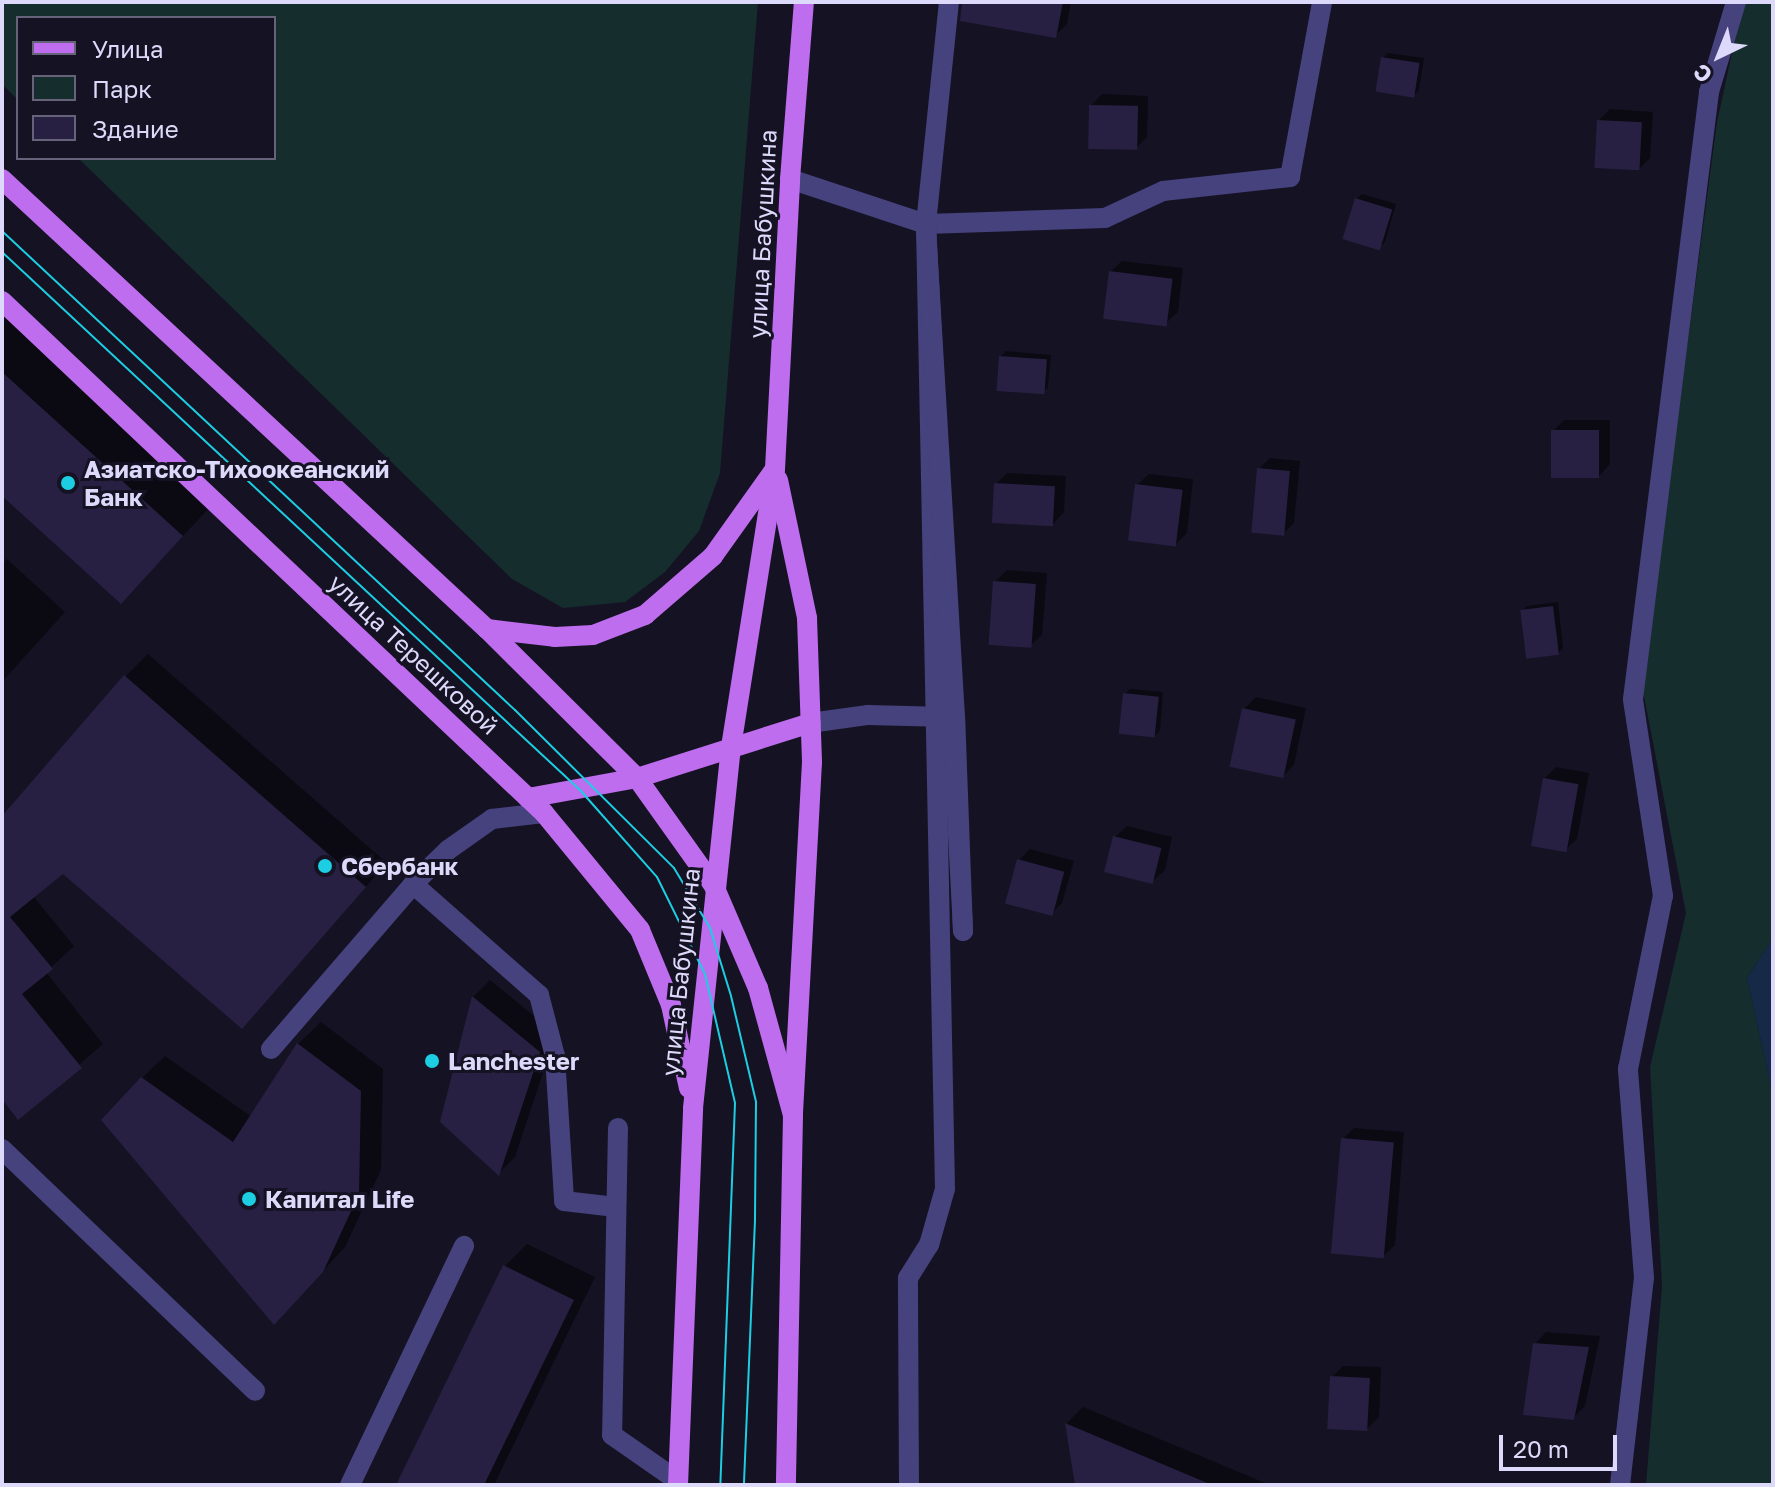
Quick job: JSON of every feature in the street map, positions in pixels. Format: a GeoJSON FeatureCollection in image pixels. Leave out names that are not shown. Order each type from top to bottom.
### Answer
{"type":"FeatureCollection","features":[{"type":"Feature","properties":{"kind":"main road","name":"улица Бабушкина"},"geometry":{"type":"LineString","coordinates":[[678,1483],[693,1108],[731,747],[775,469],[790,179],[804,2]]}},
{"type":"Feature","properties":{"kind":"main road"},"geometry":{"type":"LineString","coordinates":[[2,179],[487,629],[637,778],[714,886],[758,988],[793,1115]]}},
{"type":"Feature","properties":{"kind":"main road","name":"улица Терешковой"},"geometry":{"type":"LineString","coordinates":[[2,301],[544,813],[613,893],[653,956],[671,1005],[693,1108]]}},
{"type":"Feature","properties":{"kind":"main road","name":"улица Бабушкина"},"geometry":{"type":"LineString","coordinates":[[775,469],[807,618],[812,762],[793,1115],[786,1485]]}},
{"type":"Feature","properties":{"kind":"main road"},"geometry":{"type":"LineString","coordinates":[[487,629],[555,637],[593,635],[645,615],[713,556],[775,469]]}},
{"type":"Feature","properties":{"kind":"main road"},"geometry":{"type":"LineString","coordinates":[[528,798],[637,778],[810,723]]}},
{"type":"Feature","properties":{"kind":"street"},"geometry":{"type":"LineString","coordinates":[[909,1485],[908,1278],[929,1245],[945,1189],[926,224],[949,2]]}},
{"type":"Feature","properties":{"kind":"street"},"geometry":{"type":"LineString","coordinates":[[790,179],[926,224],[1105,218],[1163,191],[1290,177],[1322,2]]}},
{"type":"Feature","properties":{"kind":"street"},"geometry":{"type":"LineString","coordinates":[[1620,1485],[1644,1278],[1628,1069],[1663,896],[1633,699],[1709,92],[1736,2]]}},
{"type":"Feature","properties":{"kind":"street"},"geometry":{"type":"LineString","coordinates":[[926,224],[955,717],[963,931],[926,224]]}},
{"type":"Feature","properties":{"kind":"street"},"geometry":{"type":"LineString","coordinates":[[810,723],[868,715],[955,717]]}},
{"type":"Feature","properties":{"kind":"street"},"geometry":{"type":"LineString","coordinates":[[271,1049],[413,884],[448,850],[492,819],[544,813]]}},
{"type":"Feature","properties":{"kind":"street"},"geometry":{"type":"LineString","coordinates":[[413,884],[539,995],[555,1056],[564,1201],[616,1207]]}},
{"type":"Feature","properties":{"kind":"street"},"geometry":{"type":"LineString","coordinates":[[618,1128],[612,1435],[678,1483]]}},
{"type":"Feature","properties":{"kind":"street"},"geometry":{"type":"LineString","coordinates":[[2,1149],[255,1391]]}},
{"type":"Feature","properties":{"kind":"street"},"geometry":{"type":"LineString","coordinates":[[350,1485],[464,1246]]}},
{"type":"Feature","properties":{"kind":"green space"},"geometry":{"type":"Polygon","coordinates":[[[2,2],[758,2],[720,473],[699,531],[665,572],[625,602],[563,608],[512,579],[80,160],[276,160],[276,16],[16,16],[16,98],[2,84],[2,2]]]}},
{"type":"Feature","properties":{"kind":"green space"},"geometry":{"type":"Polygon","coordinates":[[[1743,2],[1773,2],[1773,938],[1747,978],[1773,1095],[1773,1485],[1646,1485],[1662,1286],[1650,1067],[1686,913],[1642,686],[1717,122],[1743,2]]]}},
{"type":"Feature","properties":{"kind":"water"},"geometry":{"type":"Polygon","coordinates":[[[1773,938],[1773,1095],[1747,978],[1773,938]]]}},
{"type":"Feature","properties":{"kind":"building"},"geometry":{"type":"Polygon","coordinates":[[[962,2],[1063,2],[1056,38],[960,21],[962,2]]]}},
{"type":"Feature","properties":{"kind":"building"},"geometry":{"type":"Polygon","coordinates":[[[1381,57],[1420,63],[1414,98],[1376,92],[1381,57]]]}},
{"type":"Feature","properties":{"kind":"building"},"geometry":{"type":"Polygon","coordinates":[[[1089,105],[1138,106],[1137,150],[1088,149],[1089,105]]]}},
{"type":"Feature","properties":{"kind":"building"},"geometry":{"type":"Polygon","coordinates":[[[1597,120],[1642,122],[1639,170],[1594,168],[1597,120]]]}},
{"type":"Feature","properties":{"kind":"building"},"geometry":{"type":"Polygon","coordinates":[[[1355,198],[1392,209],[1380,251],[1342,239],[1355,198]]]}},
{"type":"Feature","properties":{"kind":"building"},"geometry":{"type":"Polygon","coordinates":[[[1109,271],[1173,279],[1167,326],[1103,319],[1109,271]]]}},
{"type":"Feature","properties":{"kind":"building"},"geometry":{"type":"Polygon","coordinates":[[[999,356],[1047,359],[1044,394],[997,391],[999,356]]]}},
{"type":"Feature","properties":{"kind":"building"},"geometry":{"type":"Polygon","coordinates":[[[2,372],[183,536],[121,604],[2,496],[2,372]]]}},
{"type":"Feature","properties":{"kind":"building"},"geometry":{"type":"Polygon","coordinates":[[[1551,430],[1599,430],[1599,478],[1551,478],[1551,430]]]}},
{"type":"Feature","properties":{"kind":"building"},"geometry":{"type":"Polygon","coordinates":[[[1257,468],[1290,471],[1284,536],[1251,533],[1257,468]]]}},
{"type":"Feature","properties":{"kind":"building"},"geometry":{"type":"Polygon","coordinates":[[[994,483],[1055,486],[1053,526],[992,523],[994,483]]]}},
{"type":"Feature","properties":{"kind":"building"},"geometry":{"type":"Polygon","coordinates":[[[1135,484],[1183,490],[1176,546],[1128,541],[1135,484]]]}},
{"type":"Feature","properties":{"kind":"building"},"geometry":{"type":"Polygon","coordinates":[[[993,581],[1036,584],[1031,648],[989,645],[993,581]]]}},
{"type":"Feature","properties":{"kind":"building"},"geometry":{"type":"Polygon","coordinates":[[[1553,606],[1559,655],[1526,659],[1520,610],[1553,606]]]}},
{"type":"Feature","properties":{"kind":"building"},"geometry":{"type":"Polygon","coordinates":[[[124,675],[366,887],[242,1029],[63,874],[10,917],[53,969],[22,994],[82,1068],[18,1120],[2,1099],[2,816],[124,675]]]}},
{"type":"Feature","properties":{"kind":"building"},"geometry":{"type":"Polygon","coordinates":[[[1123,693],[1159,697],[1155,738],[1119,734],[1123,693]]]}},
{"type":"Feature","properties":{"kind":"building"},"geometry":{"type":"Polygon","coordinates":[[[1242,708],[1296,719],[1283,778],[1230,767],[1242,708]]]}},
{"type":"Feature","properties":{"kind":"building"},"geometry":{"type":"Polygon","coordinates":[[[1543,778],[1578,784],[1566,852],[1531,846],[1543,778]]]}},
{"type":"Feature","properties":{"kind":"building"},"geometry":{"type":"Polygon","coordinates":[[[1113,836],[1162,848],[1153,884],[1104,872],[1113,836]]]}},
{"type":"Feature","properties":{"kind":"building"},"geometry":{"type":"Polygon","coordinates":[[[1017,859],[1064,872],[1052,916],[1005,903],[1017,859]]]}},
{"type":"Feature","properties":{"kind":"building"},"geometry":{"type":"Polygon","coordinates":[[[472,996],[540,1052],[499,1176],[440,1122],[472,996]]]}},
{"type":"Feature","properties":{"kind":"building"},"geometry":{"type":"Polygon","coordinates":[[[297,1043],[361,1091],[359,1194],[323,1272],[274,1325],[101,1120],[141,1077],[233,1142],[297,1043]]]}},
{"type":"Feature","properties":{"kind":"building"},"geometry":{"type":"Polygon","coordinates":[[[1341,1138],[1394,1143],[1384,1258],[1331,1254],[1341,1138]]]}},
{"type":"Feature","properties":{"kind":"building"},"geometry":{"type":"Polygon","coordinates":[[[503,1265],[574,1300],[484,1485],[396,1485],[503,1265]]]}},
{"type":"Feature","properties":{"kind":"building"},"geometry":{"type":"Polygon","coordinates":[[[1533,1343],[1589,1347],[1574,1420],[1523,1415],[1533,1343]]]}},
{"type":"Feature","properties":{"kind":"building"},"geometry":{"type":"Polygon","coordinates":[[[1330,1376],[1370,1378],[1367,1431],[1327,1429],[1330,1376]]]}},
{"type":"Feature","properties":{"kind":"building"},"geometry":{"type":"Polygon","coordinates":[[[1065,1423],[1212,1485],[1075,1485],[1065,1423]]]}},
{"type":"Feature","properties":{"kind":"tram line"},"geometry":{"type":"LineString","coordinates":[[2,231],[515,710],[674,868],[710,928],[731,996],[756,1102],[755,1220],[744,1485]]}},
{"type":"Feature","properties":{"kind":"tram line"},"geometry":{"type":"LineString","coordinates":[[2,252],[580,790],[657,877],[705,974],[735,1103],[720,1485]]}},
{"type":"Feature","properties":{"kind":"place","name":"Азиатско-Тихоокеанский Банк"},"geometry":{"type":"Point","coordinates":[68,483]}},
{"type":"Feature","properties":{"kind":"place","name":"Сбербанк"},"geometry":{"type":"Point","coordinates":[325,866]}},
{"type":"Feature","properties":{"kind":"place","name":"Lanchester"},"geometry":{"type":"Point","coordinates":[432,1061]}},
{"type":"Feature","properties":{"kind":"place","name":"Капитал Life"},"geometry":{"type":"Point","coordinates":[249,1199]}}]}
